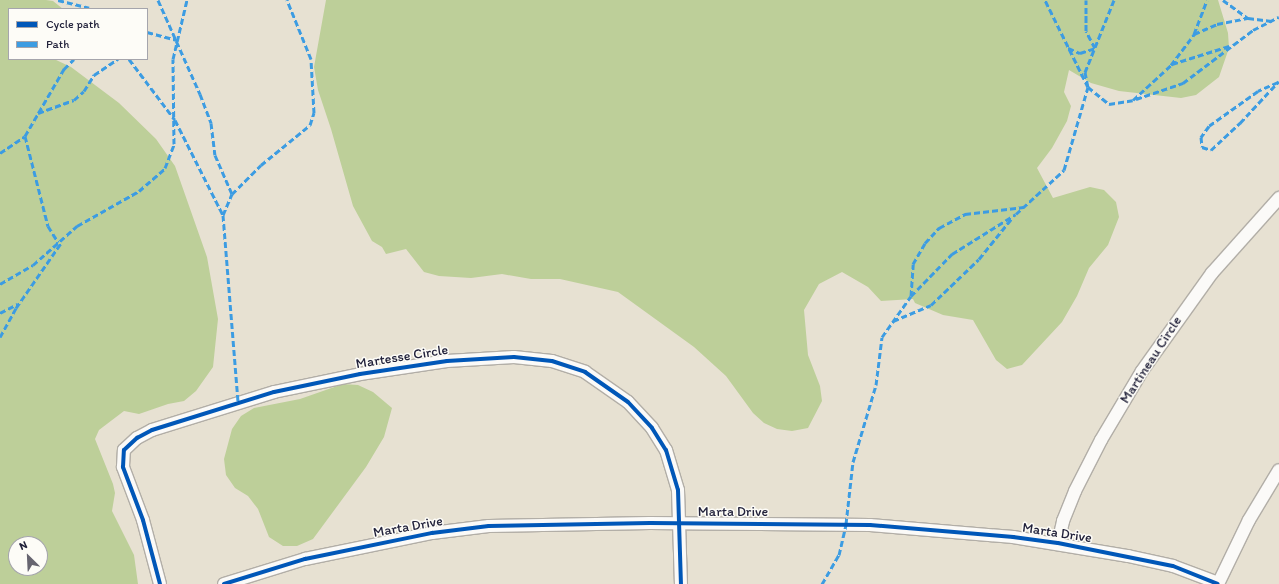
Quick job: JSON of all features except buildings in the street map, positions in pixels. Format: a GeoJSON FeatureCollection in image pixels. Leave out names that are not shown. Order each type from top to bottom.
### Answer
{"type":"FeatureCollection","features":[{"type":"Feature","properties":{"kind":"street","name":"Martineau Circle"},"geometry":{"type":"LineString","coordinates":[[1058,543],[1063,521],[1075,491],[1101,440],[1142,371],[1212,273],[1279,198]]}},
{"type":"Feature","properties":{"kind":"street","name":"Martesse Circle"},"geometry":{"type":"LineString","coordinates":[[160,584],[143,520],[123,467],[124,450],[137,438],[159,428],[274,392],[360,374],[447,361],[528,358],[564,364],[603,383],[643,418],[666,450],[678,490],[681,584]]}},
{"type":"Feature","properties":{"kind":"street"},"geometry":{"type":"LineString","coordinates":[[1218,584],[1250,520],[1279,470]]}},
{"type":"Feature","properties":{"kind":"street","name":"Marta Drive"},"geometry":{"type":"LineString","coordinates":[[224,584],[305,559],[432,533],[489,526],[542,524],[680,524],[870,525],[943,530],[1058,543],[1173,566],[1218,584]]}},
{"type":"Feature","properties":{"kind":"green space"},"geometry":{"type":"Polygon","coordinates":[[[0,0],[46,0],[53,1],[62,8],[8,8],[8,60],[56,60],[71,67],[119,103],[156,139],[175,166],[207,257],[218,319],[213,367],[196,391],[184,401],[168,404],[139,414],[124,411],[99,430],[95,439],[113,484],[115,493],[112,511],[134,555],[138,584],[0,584],[0,0]]]}},
{"type":"Feature","properties":{"kind":"green space"},"geometry":{"type":"Polygon","coordinates":[[[326,0],[1218,0],[1228,33],[1229,48],[1219,77],[1196,95],[1181,98],[1119,91],[1091,83],[1069,70],[1064,92],[1071,106],[1067,121],[1052,148],[1037,168],[1053,198],[1090,187],[1104,190],[1116,202],[1119,217],[1108,245],[1089,268],[1077,296],[1062,322],[1022,365],[1007,369],[996,360],[973,320],[943,315],[915,303],[913,299],[881,301],[868,287],[842,272],[819,284],[804,310],[808,355],[820,386],[822,401],[808,428],[792,431],[777,429],[764,423],[753,413],[726,376],[694,347],[618,292],[560,279],[531,279],[502,274],[471,278],[439,276],[424,272],[406,249],[386,254],[382,247],[372,241],[353,206],[318,90],[314,67],[326,0]]]}},
{"type":"Feature","properties":{"kind":"green space"},"geometry":{"type":"Polygon","coordinates":[[[343,384],[358,385],[373,392],[392,408],[384,437],[366,467],[313,539],[297,546],[283,546],[269,537],[258,509],[248,496],[235,488],[226,475],[224,459],[232,429],[241,416],[254,408],[300,399],[343,384]]]}},
{"type":"Feature","properties":{"kind":"marked path"},"geometry":{"type":"LineString","coordinates":[[58,0],[89,8]]}},
{"type":"Feature","properties":{"kind":"marked path"},"geometry":{"type":"LineString","coordinates":[[158,0],[200,94],[211,123],[215,155],[232,194]]}},
{"type":"Feature","properties":{"kind":"marked path"},"geometry":{"type":"LineString","coordinates":[[0,284],[33,265],[77,226],[139,191],[165,168],[174,144],[173,59],[187,0]]}},
{"type":"Feature","properties":{"kind":"marked path"},"geometry":{"type":"LineString","coordinates":[[223,215],[232,194],[261,165],[310,125],[314,113],[311,59],[287,0]]}},
{"type":"Feature","properties":{"kind":"marked path"},"geometry":{"type":"LineString","coordinates":[[822,584],[839,555],[846,524],[853,462],[876,385],[882,337],[911,296],[952,254],[1016,214],[1064,170],[1088,87],[1045,0]]}},
{"type":"Feature","properties":{"kind":"marked path"},"geometry":{"type":"LineString","coordinates":[[1068,48],[1080,53],[1095,48],[1086,31],[1086,0]]}},
{"type":"Feature","properties":{"kind":"marked path"},"geometry":{"type":"LineString","coordinates":[[1114,0],[1085,72],[1088,87],[1109,104],[1133,100],[1171,65],[1194,34],[1207,0]]}},
{"type":"Feature","properties":{"kind":"marked path"},"geometry":{"type":"LineString","coordinates":[[1223,0],[1248,18]]}},
{"type":"Feature","properties":{"kind":"marked path"},"geometry":{"type":"LineString","coordinates":[[1136,99],[1183,83],[1253,30],[1279,17]]}},
{"type":"Feature","properties":{"kind":"marked path"},"geometry":{"type":"LineString","coordinates":[[1194,34],[1217,24],[1248,18],[1272,21]]}},
{"type":"Feature","properties":{"kind":"marked path"},"geometry":{"type":"LineString","coordinates":[[148,32],[177,40]]}},
{"type":"Feature","properties":{"kind":"marked path"},"geometry":{"type":"LineString","coordinates":[[1172,64],[1229,46]]}},
{"type":"Feature","properties":{"kind":"marked path"},"geometry":{"type":"LineString","coordinates":[[0,153],[25,136],[64,69],[73,60]]}},
{"type":"Feature","properties":{"kind":"marked path"},"geometry":{"type":"LineString","coordinates":[[38,113],[74,100],[84,91],[94,75],[116,60]]}},
{"type":"Feature","properties":{"kind":"marked path"},"geometry":{"type":"LineString","coordinates":[[130,60],[175,120],[223,215],[238,402]]}},
{"type":"Feature","properties":{"kind":"marked path"},"geometry":{"type":"LineString","coordinates":[[1278,82],[1258,91],[1209,126],[1201,137],[1202,147],[1211,150],[1240,123],[1279,81]]}},
{"type":"Feature","properties":{"kind":"marked path"},"geometry":{"type":"LineString","coordinates":[[25,136],[48,226],[58,242]]}},
{"type":"Feature","properties":{"kind":"marked path"},"geometry":{"type":"LineString","coordinates":[[911,296],[913,264],[925,243],[939,228],[965,214],[1024,207]]}},
{"type":"Feature","properties":{"kind":"marked path"},"geometry":{"type":"LineString","coordinates":[[893,321],[931,305],[979,259],[1012,218]]}},
{"type":"Feature","properties":{"kind":"marked path"},"geometry":{"type":"LineString","coordinates":[[0,337],[16,308],[61,243]]}},
{"type":"Feature","properties":{"kind":"marked path"},"geometry":{"type":"LineString","coordinates":[[0,313],[18,304]]}},
{"type":"Feature","properties":{"kind":"cycle path"},"geometry":{"type":"LineString","coordinates":[[160,584],[143,520],[123,467],[124,450],[137,438],[152,430],[274,392],[360,374],[447,361],[514,357],[552,361],[585,372],[628,402],[652,428],[666,450],[678,490],[681,584]]}},
{"type":"Feature","properties":{"kind":"cycle path"},"geometry":{"type":"LineString","coordinates":[[224,584],[305,559],[432,533],[489,526],[650,523],[870,525],[1013,537],[1058,543],[1173,566],[1218,584]]}}]}
